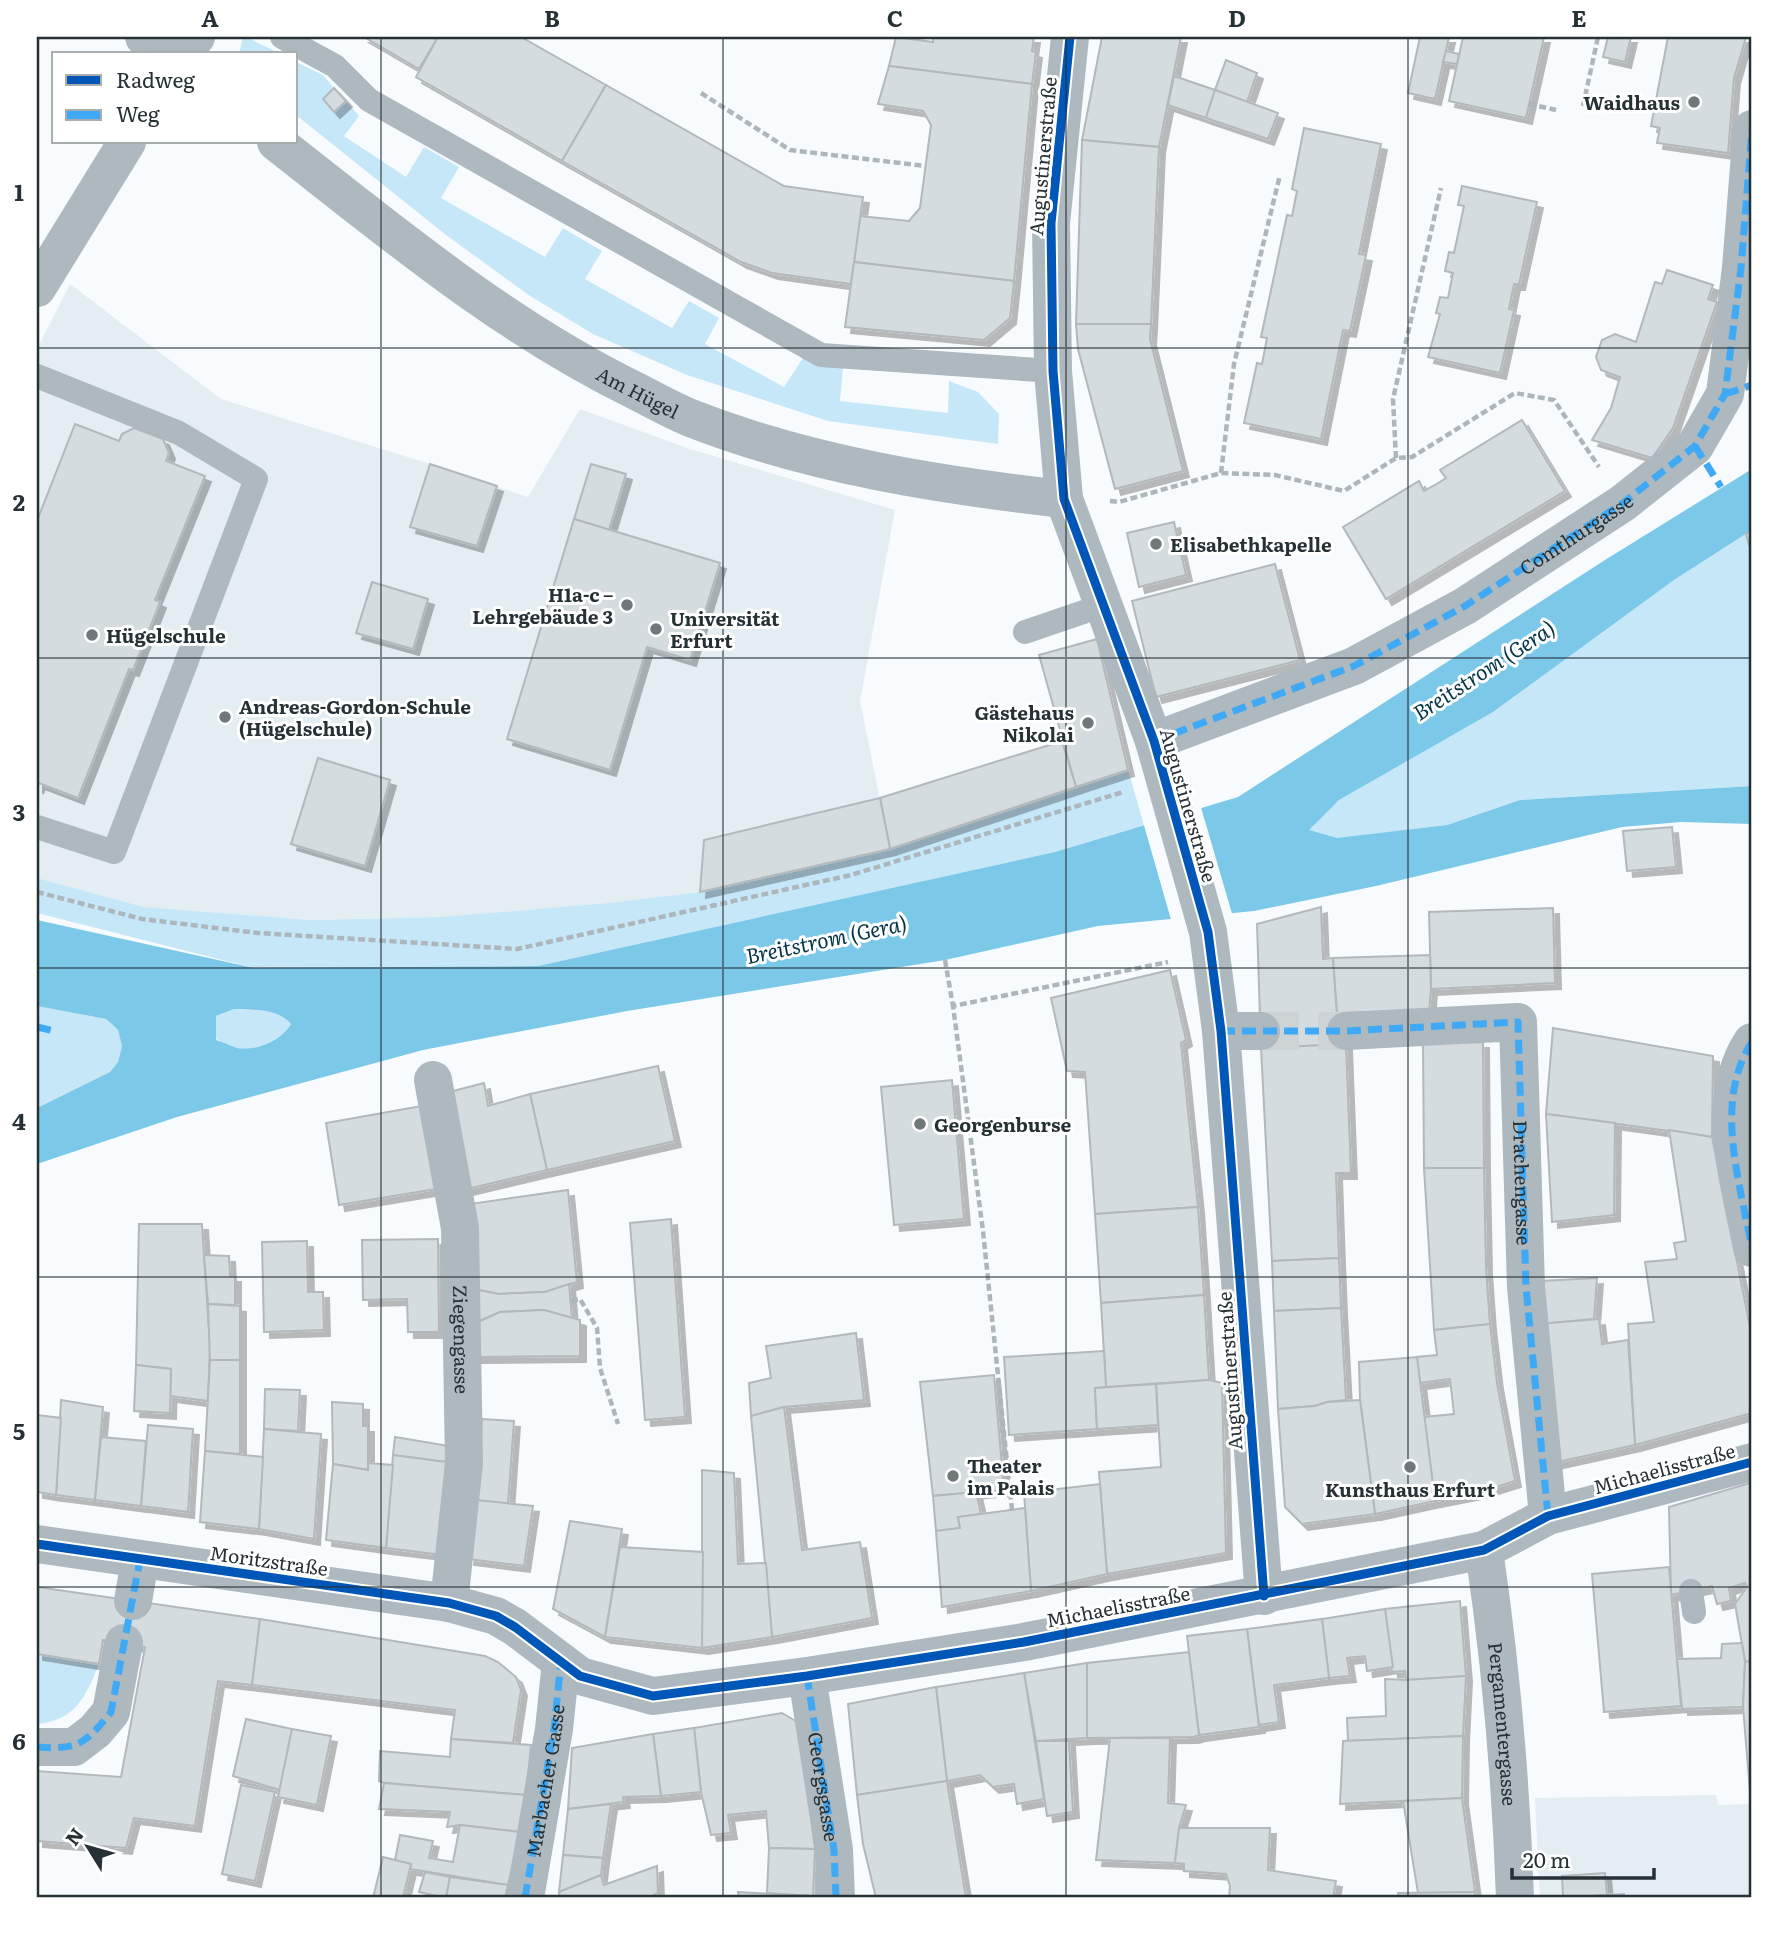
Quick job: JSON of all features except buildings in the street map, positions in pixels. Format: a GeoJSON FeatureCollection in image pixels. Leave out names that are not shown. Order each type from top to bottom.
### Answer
{"type":"FeatureCollection","features":[{"type":"Feature","properties":{"kind":"street"},"geometry":{"type":"LineString","coordinates":[[144,37],[162,52]]}},
{"type":"Feature","properties":{"kind":"street"},"geometry":{"type":"LineString","coordinates":[[184,52],[196,37]]}},
{"type":"Feature","properties":{"kind":"street","name":"Augustinerstraße"},"geometry":{"type":"LineString","coordinates":[[1070,37],[1051,223],[1053,371],[1064,499],[1104,605],[1148,764],[1209,943],[1221,1031],[1264,1595]]}},
{"type":"Feature","properties":{"kind":"street","name":"Comthurgasse"},"geometry":{"type":"LineString","coordinates":[[1148,764],[1354,666],[1465,606],[1623,503],[1695,446],[1739,390],[1741,268],[1752,129]]}},
{"type":"Feature","properties":{"kind":"street"},"geometry":{"type":"LineString","coordinates":[[37,288],[126,144]]}},
{"type":"Feature","properties":{"kind":"street","name":"Am Hügel"},"geometry":{"type":"LineString","coordinates":[[279,144],[459,285],[513,322],[607,376],[687,416],[792,453],[997,492],[1064,499]]}},
{"type":"Feature","properties":{"kind":"street","name":"Drachengasse"},"geometry":{"type":"LineString","coordinates":[[1346,1031],[1518,1022],[1526,1287],[1548,1516]]}},
{"type":"Feature","properties":{"kind":"street"},"geometry":{"type":"LineString","coordinates":[[1221,1031],[1261,1031]]}},
{"type":"Feature","properties":{"kind":"street"},"geometry":{"type":"LineString","coordinates":[[1752,1042],[1741,1059],[1733,1096],[1733,1145],[1752,1248]]}},
{"type":"Feature","properties":{"kind":"street","name":"Ziegengasse"},"geometry":{"type":"LineString","coordinates":[[433,1080],[460,1228],[464,1463],[449,1603]]}},
{"type":"Feature","properties":{"kind":"street","name":"Michaelisstraße"},"geometry":{"type":"LineString","coordinates":[[496,1616],[580,1676],[653,1696],[807,1676],[1024,1642],[1485,1550],[1548,1516],[1681,1492],[1752,1462]]}},
{"type":"Feature","properties":{"kind":"street","name":"Moritzstraße"},"geometry":{"type":"LineString","coordinates":[[37,1544],[449,1603],[496,1616]]}},
{"type":"Feature","properties":{"kind":"street","name":"Pergamentergasse"},"geometry":{"type":"LineString","coordinates":[[1485,1550],[1497,1639],[1513,1822],[1515,1898]]}},
{"type":"Feature","properties":{"kind":"street"},"geometry":{"type":"LineString","coordinates":[[133,1601],[140,1559]]}},
{"type":"Feature","properties":{"kind":"street"},"geometry":{"type":"LineString","coordinates":[[37,1747],[74,1747],[95,1731],[111,1712],[124,1643]]}},
{"type":"Feature","properties":{"kind":"street","name":"Marbacher Gasse"},"geometry":{"type":"LineString","coordinates":[[524,1898],[554,1729],[561,1661]]}},
{"type":"Feature","properties":{"kind":"street","name":"Georgsgasse"},"geometry":{"type":"LineString","coordinates":[[807,1676],[834,1850],[836,1898]]}},
{"type":"Feature","properties":{"kind":"lane"},"geometry":{"type":"LineString","coordinates":[[282,37],[335,66],[369,100],[821,355],[1053,371]]}},
{"type":"Feature","properties":{"kind":"lane"},"geometry":{"type":"LineString","coordinates":[[37,376],[179,433],[256,480],[114,852],[37,827]]}},
{"type":"Feature","properties":{"kind":"lane"},"geometry":{"type":"LineString","coordinates":[[1025,632],[1104,605]]}},
{"type":"Feature","properties":{"kind":"path"},"geometry":{"type":"LineString","coordinates":[[1583,106],[1598,37]]}},
{"type":"Feature","properties":{"kind":"path"},"geometry":{"type":"LineString","coordinates":[[701,93],[790,150],[925,166]]}},
{"type":"Feature","properties":{"kind":"path"},"geometry":{"type":"LineString","coordinates":[[1528,104],[1556,110]]}},
{"type":"Feature","properties":{"kind":"path"},"geometry":{"type":"LineString","coordinates":[[1221,472],[1234,364],[1280,175]]}},
{"type":"Feature","properties":{"kind":"path"},"geometry":{"type":"LineString","coordinates":[[1396,458],[1393,399],[1441,188]]}},
{"type":"Feature","properties":{"kind":"path"},"geometry":{"type":"LineString","coordinates":[[1064,499],[1119,502],[1221,472],[1275,475],[1344,491],[1396,458],[1412,457],[1515,393],[1554,400],[1623,503]]}},
{"type":"Feature","properties":{"kind":"path"},"geometry":{"type":"LineString","coordinates":[[37,891],[142,919],[258,933],[517,949],[851,875],[1148,764]]}},
{"type":"Feature","properties":{"kind":"path"},"geometry":{"type":"LineString","coordinates":[[953,1006],[1209,943]]}},
{"type":"Feature","properties":{"kind":"path"},"geometry":{"type":"LineString","coordinates":[[945,960],[983,1231],[1012,1510]]}},
{"type":"Feature","properties":{"kind":"path"},"geometry":{"type":"LineString","coordinates":[[570,1301],[580,1299],[597,1328],[600,1368],[618,1424]]}},
{"type":"Feature","properties":{"kind":"shaded area"},"geometry":{"type":"Polygon","coordinates":[[[243,37],[246,37],[277,52],[239,52],[243,37]]]}},
{"type":"Feature","properties":{"kind":"shaded area"},"geometry":{"type":"Polygon","coordinates":[[[298,63],[323,75],[334,88],[323,99],[334,111],[346,101],[359,116],[344,136],[406,177],[424,147],[459,167],[441,198],[545,257],[563,228],[602,251],[585,279],[672,328],[689,301],[719,318],[705,344],[784,387],[803,358],[843,368],[840,401],[948,413],[949,381],[978,392],[999,414],[998,444],[828,421],[687,375],[593,334],[530,296],[446,235],[298,117],[298,63]]]}},
{"type":"Feature","properties":{"kind":"shaded area"},"geometry":{"type":"Polygon","coordinates":[[[70,284],[221,399],[528,497],[580,409],[690,449],[895,510],[860,701],[890,849],[700,892],[608,903],[441,917],[310,920],[144,907],[37,878],[37,349],[70,284]]]}},
{"type":"Feature","properties":{"kind":"shaded area"},"geometry":{"type":"Polygon","coordinates":[[[1746,534],[1752,555],[1752,786],[1520,800],[1447,825],[1337,839],[1308,830],[1339,800],[1493,712],[1674,580],[1746,534]]]}},
{"type":"Feature","properties":{"kind":"shaded area"},"geometry":{"type":"Polygon","coordinates":[[[1128,770],[1144,825],[1055,852],[538,966],[254,968],[37,913],[37,878],[144,907],[310,920],[441,917],[608,903],[700,892],[890,849],[1128,770]]]}},
{"type":"Feature","properties":{"kind":"shaded area"},"geometry":{"type":"Polygon","coordinates":[[[37,1006],[106,1019],[118,1030],[122,1046],[118,1062],[110,1072],[37,1108],[37,1006]]]}},
{"type":"Feature","properties":{"kind":"shaded area"},"geometry":{"type":"Polygon","coordinates":[[[234,1009],[272,1012],[291,1024],[268,1044],[237,1048],[216,1039],[216,1016],[234,1009]]]}},
{"type":"Feature","properties":{"kind":"shaded area"},"geometry":{"type":"Polygon","coordinates":[[[37,1654],[99,1664],[84,1696],[70,1712],[50,1722],[37,1724],[37,1654]]]}},
{"type":"Feature","properties":{"kind":"shaded area"},"geometry":{"type":"Polygon","coordinates":[[[1716,1795],[1718,1805],[1751,1804],[1752,1898],[1540,1898],[1535,1798],[1716,1795]]]}},
{"type":"Feature","properties":{"kind":"water","name":"Breitstrom (Gera)"},"geometry":{"type":"Polygon","coordinates":[[[1752,469],[1752,530],[1674,580],[1493,712],[1339,800],[1309,830],[1337,838],[1447,825],[1520,800],[1752,786],[1752,824],[1681,822],[1622,827],[1376,886],[1254,911],[1098,926],[945,960],[627,1011],[423,1050],[177,1117],[37,1164],[37,1108],[110,1072],[118,1062],[122,1046],[118,1030],[106,1019],[37,1006],[37,920],[254,968],[538,966],[1055,852],[1238,797],[1605,560],[1752,469]],[[234,1009],[216,1016],[216,1040],[237,1048],[268,1044],[291,1024],[272,1012],[234,1009]]]}},
{"type":"Feature","properties":{"kind":"pier"},"geometry":{"type":"Polygon","coordinates":[[[1200,804],[1233,917],[1172,923],[1143,822],[1200,804]]]}},
{"type":"Feature","properties":{"kind":"tunnel"},"geometry":{"type":"LineString","coordinates":[[1261,1031],[1346,1031]]}},
{"type":"Feature","properties":{"kind":"marked path"},"geometry":{"type":"LineString","coordinates":[[1154,741],[1354,666],[1465,606],[1623,503],[1695,446],[1725,394],[1741,268],[1752,129]]}},
{"type":"Feature","properties":{"kind":"marked path"},"geometry":{"type":"LineString","coordinates":[[1725,394],[1752,385]]}},
{"type":"Feature","properties":{"kind":"marked path"},"geometry":{"type":"LineString","coordinates":[[1695,446],[1721,487]]}},
{"type":"Feature","properties":{"kind":"marked path"},"geometry":{"type":"LineString","coordinates":[[1221,1031],[1346,1031],[1518,1022],[1526,1287],[1548,1516]]}},
{"type":"Feature","properties":{"kind":"marked path"},"geometry":{"type":"LineString","coordinates":[[37,1027],[54,1031]]}},
{"type":"Feature","properties":{"kind":"marked path"},"geometry":{"type":"LineString","coordinates":[[1752,1042],[1740,1065],[1732,1116],[1736,1170],[1752,1248]]}},
{"type":"Feature","properties":{"kind":"marked path"},"geometry":{"type":"LineString","coordinates":[[37,1747],[63,1747],[80,1743],[111,1712],[140,1560]]}},
{"type":"Feature","properties":{"kind":"marked path"},"geometry":{"type":"LineString","coordinates":[[525,1898],[554,1729],[561,1662]]}},
{"type":"Feature","properties":{"kind":"marked path"},"geometry":{"type":"LineString","coordinates":[[807,1676],[834,1850],[836,1898]]}},
{"type":"Feature","properties":{"kind":"cycle path"},"geometry":{"type":"LineString","coordinates":[[1070,37],[1051,223],[1053,371],[1064,499],[1154,741],[1208,932],[1221,1031],[1264,1596]]}},
{"type":"Feature","properties":{"kind":"cycle path"},"geometry":{"type":"LineString","coordinates":[[37,1544],[449,1603],[496,1616],[580,1676],[653,1696],[807,1676],[1024,1642],[1484,1550],[1548,1516],[1752,1462]]}},
{"type":"Feature","properties":{"kind":"place","name":"Waidhaus"},"geometry":{"type":"Point","coordinates":[1694,102]}},
{"type":"Feature","properties":{"kind":"place","name":"Elisabethkapelle"},"geometry":{"type":"Point","coordinates":[1156,544]}},
{"type":"Feature","properties":{"kind":"place","name":"H1a-c – Lehrgebäude 3"},"geometry":{"type":"Point","coordinates":[627,605]}},
{"type":"Feature","properties":{"kind":"place","name":"Universität Erfurt"},"geometry":{"type":"Point","coordinates":[656,629]}},
{"type":"Feature","properties":{"kind":"place","name":"Hügelschule"},"geometry":{"type":"Point","coordinates":[92,635]}},
{"type":"Feature","properties":{"kind":"place","name":"Andreas-Gordon-Schule (Hügelschule)"},"geometry":{"type":"Point","coordinates":[225,717]}},
{"type":"Feature","properties":{"kind":"place","name":"Gästehaus Nikolai"},"geometry":{"type":"Point","coordinates":[1088,723]}},
{"type":"Feature","properties":{"kind":"place","name":"Georgenburse"},"geometry":{"type":"Point","coordinates":[920,1124]}},
{"type":"Feature","properties":{"kind":"place","name":"Kunsthaus Erfurt"},"geometry":{"type":"Point","coordinates":[1410,1467]}},
{"type":"Feature","properties":{"kind":"place","name":"Theater im Palais"},"geometry":{"type":"Point","coordinates":[953,1476]}}]}
